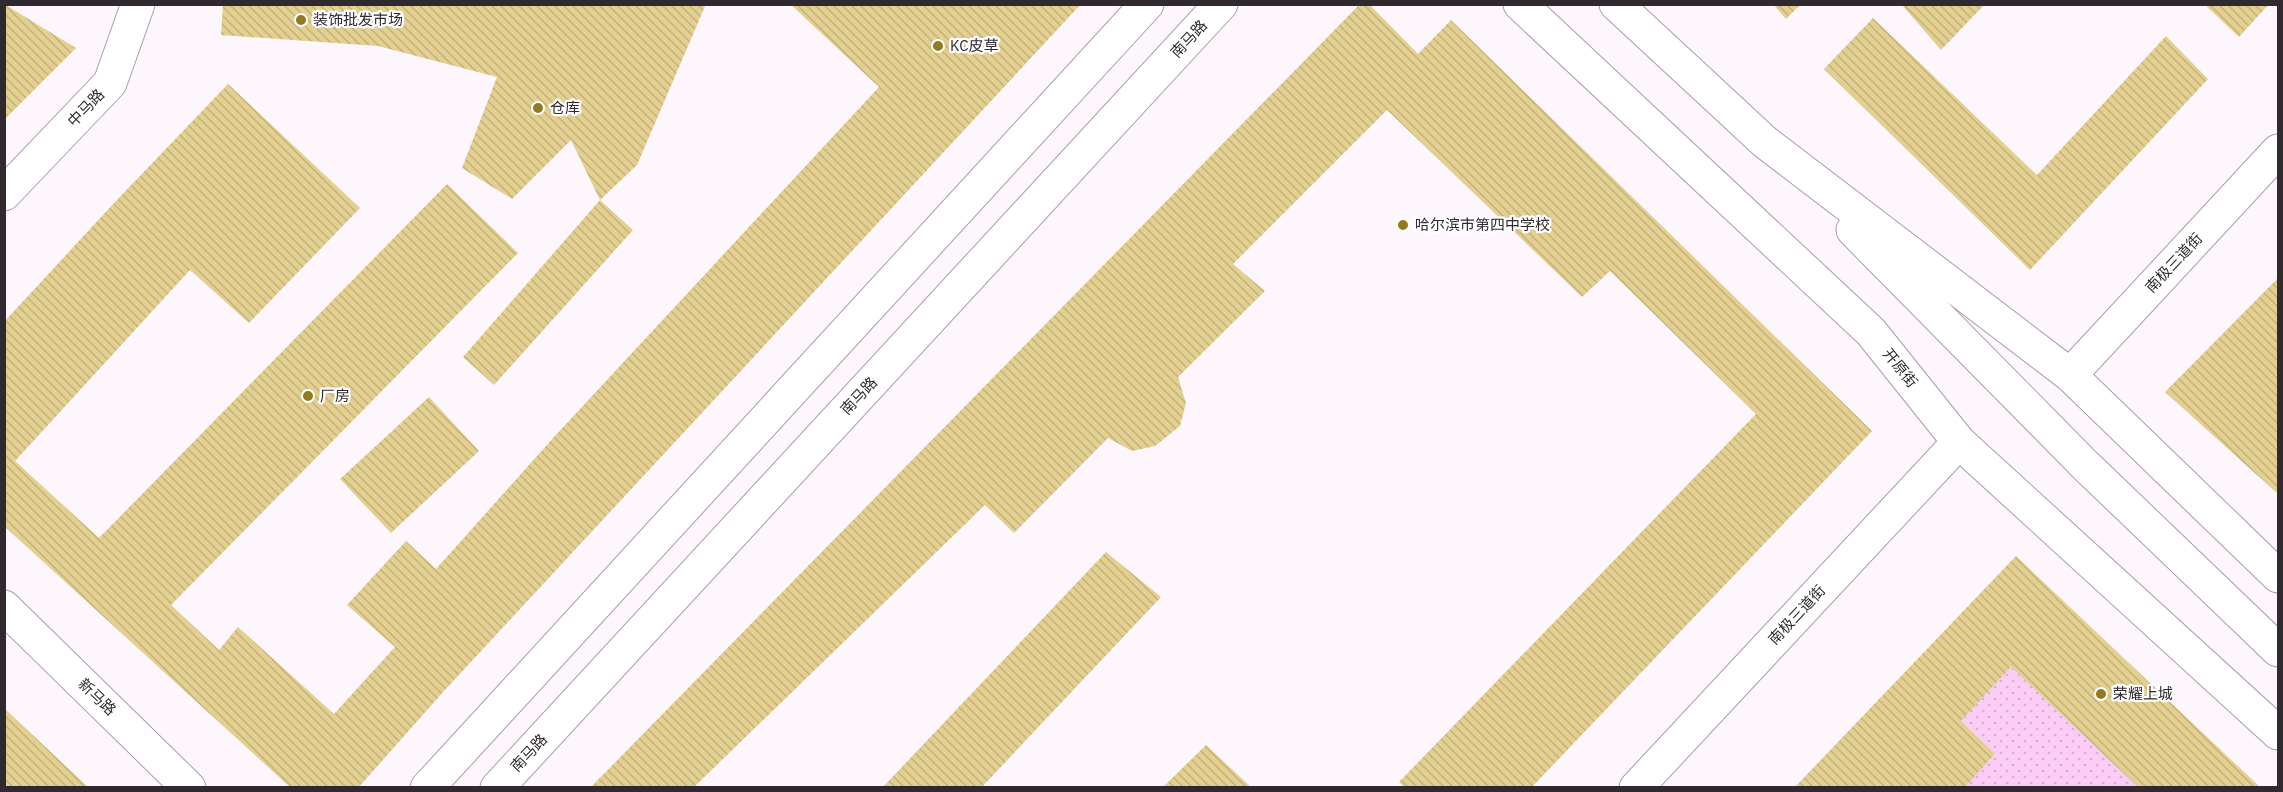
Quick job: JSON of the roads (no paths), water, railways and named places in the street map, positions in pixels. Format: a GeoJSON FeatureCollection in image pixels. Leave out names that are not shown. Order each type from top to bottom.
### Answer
{"type":"FeatureCollection","features":[{"type":"Feature","properties":{"kind":"main road","name":"中马路"},"geometry":{"type":"LineString","coordinates":[[4,194],[110,83],[138,4]]}},
{"type":"Feature","properties":{"kind":"main road"},"geometry":{"type":"LineString","coordinates":[[427,788],[1147,4]]}},
{"type":"Feature","properties":{"kind":"main road","name":"南马路"},"geometry":{"type":"LineString","coordinates":[[497,788],[1221,4]]}},
{"type":"Feature","properties":{"kind":"main road","name":"开原街"},"geometry":{"type":"LineString","coordinates":[[1520,4],[1871,332],[1959,442],[2278,733]]}},
{"type":"Feature","properties":{"kind":"main road"},"geometry":{"type":"LineString","coordinates":[[1616,4],[1765,142],[2085,465],[2278,650]]}},
{"type":"Feature","properties":{"kind":"main road"},"geometry":{"type":"LineString","coordinates":[[1765,142],[2070,375],[2278,576]]}},
{"type":"Feature","properties":{"kind":"main road","name":"南极三道街"},"geometry":{"type":"LineString","coordinates":[[2070,375],[2278,151]]}},
{"type":"Feature","properties":{"kind":"main road","name":"南极三道街"},"geometry":{"type":"LineString","coordinates":[[1636,788],[1959,442]]}},
{"type":"Feature","properties":{"kind":"main road","name":"新马路"},"geometry":{"type":"LineString","coordinates":[[4,607],[189,788]]}},
{"type":"Feature","properties":{"kind":"place","name":"装饰批发市场"},"geometry":{"type":"Point","coordinates":[301,20]}},
{"type":"Feature","properties":{"kind":"place","name":"KC皮草"},"geometry":{"type":"Point","coordinates":[938,46]}},
{"type":"Feature","properties":{"kind":"place","name":"仓库"},"geometry":{"type":"Point","coordinates":[538,108]}},
{"type":"Feature","properties":{"kind":"place","name":"哈尔滨市第四中学校"},"geometry":{"type":"Point","coordinates":[1403,225]}},
{"type":"Feature","properties":{"kind":"place","name":"厂房"},"geometry":{"type":"Point","coordinates":[308,396]}},
{"type":"Feature","properties":{"kind":"place","name":"荣耀上城"},"geometry":{"type":"Point","coordinates":[2101,694]}}]}
